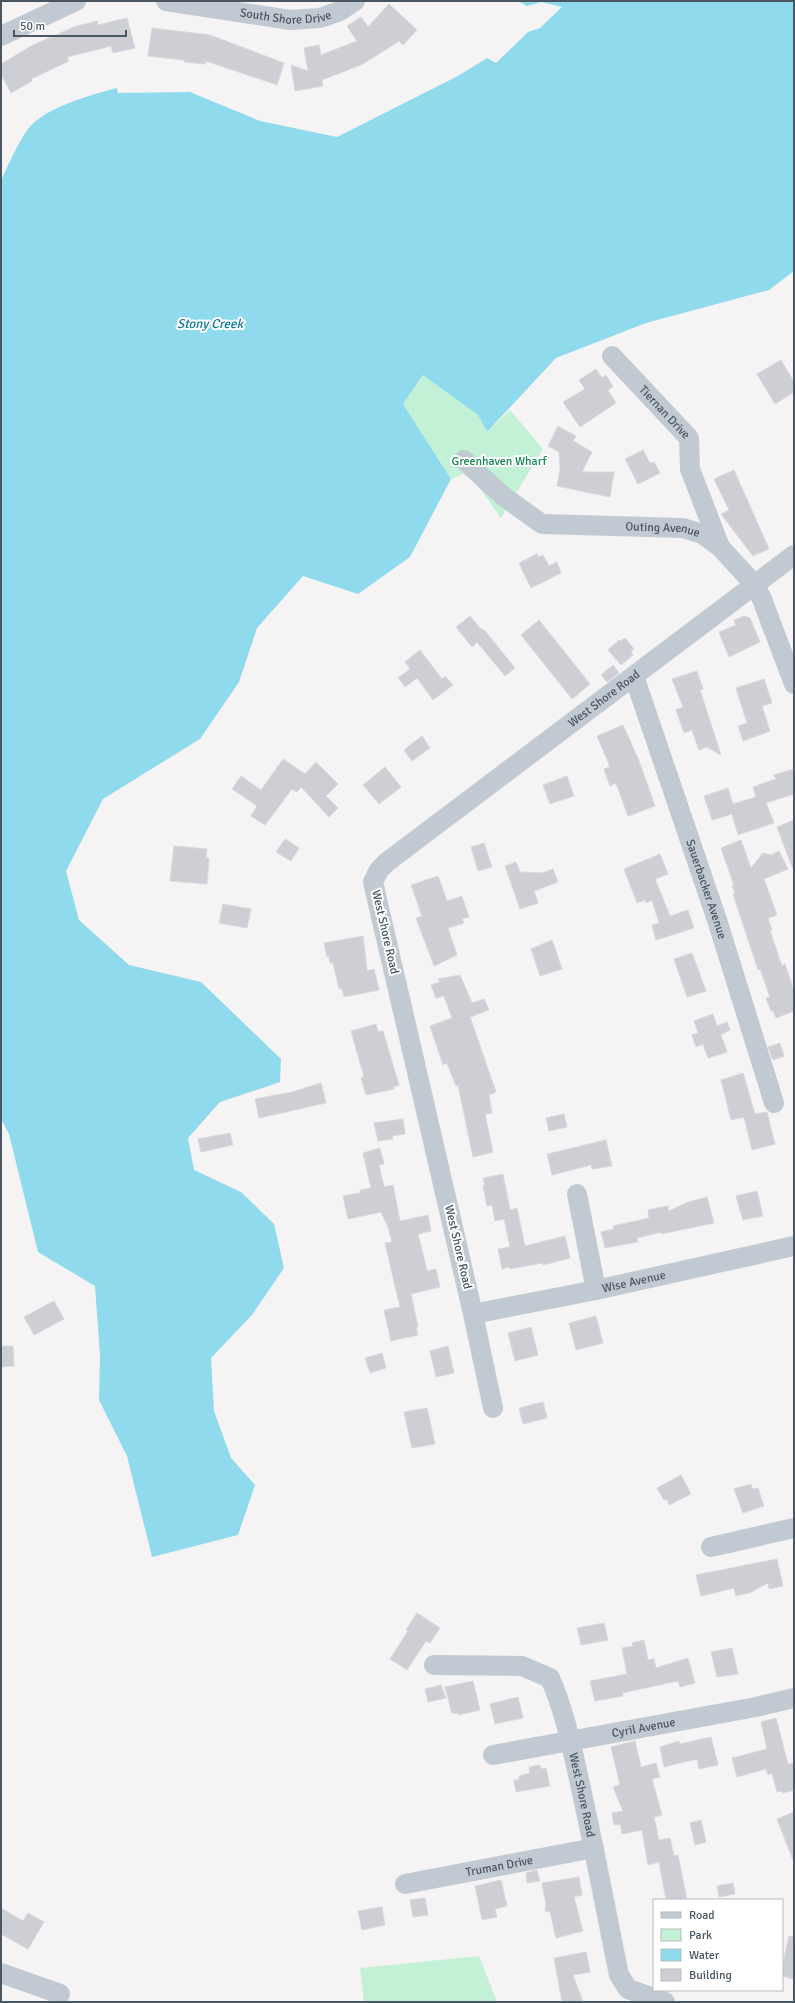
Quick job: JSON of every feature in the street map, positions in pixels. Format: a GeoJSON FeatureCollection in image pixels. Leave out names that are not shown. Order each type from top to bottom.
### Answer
{"type":"FeatureCollection","features":[{"type":"Feature","properties":{"kind":"street"},"geometry":{"type":"LineString","coordinates":[[1,36],[76,1]]}},
{"type":"Feature","properties":{"kind":"street","name":"South Shore Drive"},"geometry":{"type":"LineString","coordinates":[[166,1],[298,20],[320,18],[340,11],[355,1]]}},
{"type":"Feature","properties":{"kind":"street","name":"Tiernan Drive"},"geometry":{"type":"LineString","coordinates":[[612,356],[689,438],[690,469],[720,547]]}},
{"type":"Feature","properties":{"kind":"street","name":"Outing Avenue"},"geometry":{"type":"LineString","coordinates":[[464,460],[503,496],[542,524],[684,528],[702,534],[720,547],[754,584],[762,599],[794,684]]}},
{"type":"Feature","properties":{"kind":"street","name":"West Shore Road"},"geometry":{"type":"LineString","coordinates":[[493,1408],[473,1314],[373,882],[379,870],[387,862],[794,554]]}},
{"type":"Feature","properties":{"kind":"street","name":"Sauerbacker Avenue"},"geometry":{"type":"LineString","coordinates":[[634,676],[717,920],[774,1103]]}},
{"type":"Feature","properties":{"kind":"street"},"geometry":{"type":"LineString","coordinates":[[576,1194],[596,1290]]}},
{"type":"Feature","properties":{"kind":"street","name":"Wise Avenue"},"geometry":{"type":"LineString","coordinates":[[473,1314],[596,1290],[794,1246]]}},
{"type":"Feature","properties":{"kind":"street"},"geometry":{"type":"LineString","coordinates":[[711,1546],[794,1528]]}},
{"type":"Feature","properties":{"kind":"street","name":"West Shore Road"},"geometry":{"type":"LineString","coordinates":[[434,1665],[522,1666],[550,1678],[558,1695],[570,1740],[594,1848],[619,1975],[628,1989],[665,2002]]}},
{"type":"Feature","properties":{"kind":"street","name":"Cyril Avenue"},"geometry":{"type":"LineString","coordinates":[[493,1755],[756,1707],[794,1698]]}},
{"type":"Feature","properties":{"kind":"street","name":"Truman Drive"},"geometry":{"type":"LineString","coordinates":[[405,1884],[594,1848]]}},
{"type":"Feature","properties":{"kind":"street"},"geometry":{"type":"LineString","coordinates":[[1,1973],[60,1994]]}},
{"type":"Feature","properties":{"kind":"green space","name":"Greenhaven Wharf"},"geometry":{"type":"Polygon","coordinates":[[[424,374],[478,415],[487,432],[510,410],[543,449],[501,518],[468,472],[451,479],[403,404],[424,374]]]}},
{"type":"Feature","properties":{"kind":"green space"},"geometry":{"type":"Polygon","coordinates":[[[479,1956],[497,2002],[364,2002],[360,1968],[479,1956]]]}},
{"type":"Feature","properties":{"kind":"water","name":"Stony Creek"},"geometry":{"type":"Polygon","coordinates":[[[518,1],[794,1],[794,271],[769,290],[646,323],[556,358],[487,432],[478,415],[423,375],[403,404],[451,479],[410,557],[358,594],[303,576],[257,628],[239,682],[200,739],[103,799],[66,871],[79,920],[129,965],[201,982],[281,1059],[280,1082],[220,1102],[188,1138],[194,1170],[241,1192],[274,1224],[284,1268],[252,1315],[211,1358],[214,1411],[231,1458],[255,1485],[238,1535],[152,1557],[127,1456],[99,1400],[100,1355],[95,1286],[38,1252],[9,1134],[1,1119],[1,181],[20,141],[28,129],[36,121],[45,114],[69,103],[117,88],[118,93],[190,92],[260,121],[337,137],[456,77],[487,58],[496,63],[528,32],[540,28],[562,7],[541,2],[527,6],[518,1]]]}},
{"type":"Feature","properties":{"kind":"building"},"geometry":{"type":"Polygon","coordinates":[[[389,4],[417,30],[403,45],[399,41],[363,64],[322,80],[323,86],[295,91],[291,65],[308,71],[304,48],[319,45],[321,55],[357,41],[347,26],[361,17],[368,27],[389,4]]]}},
{"type":"Feature","properties":{"kind":"building"},"geometry":{"type":"Polygon","coordinates":[[[127,18],[135,48],[113,53],[111,46],[67,57],[69,61],[31,79],[32,81],[11,93],[1,74],[1,64],[33,45],[74,27],[97,21],[98,25],[127,18]]]}},
{"type":"Feature","properties":{"kind":"building"},"geometry":{"type":"Polygon","coordinates":[[[152,28],[210,35],[284,63],[277,85],[206,61],[206,64],[148,56],[152,28]]]}},
{"type":"Feature","properties":{"kind":"building"},"geometry":{"type":"Polygon","coordinates":[[[781,360],[794,382],[794,392],[775,404],[757,374],[781,360]]]}},
{"type":"Feature","properties":{"kind":"building"},"geometry":{"type":"Polygon","coordinates":[[[596,369],[602,378],[606,375],[613,387],[608,390],[616,403],[580,427],[563,402],[585,389],[579,380],[596,369]]]}},
{"type":"Feature","properties":{"kind":"building"},"geometry":{"type":"Polygon","coordinates":[[[558,426],[576,436],[573,441],[592,452],[582,472],[614,472],[610,497],[557,486],[560,470],[559,452],[548,446],[558,426]]]}},
{"type":"Feature","properties":{"kind":"building"},"geometry":{"type":"Polygon","coordinates":[[[643,450],[650,463],[654,462],[660,473],[638,484],[625,459],[643,450]]]}},
{"type":"Feature","properties":{"kind":"building"},"geometry":{"type":"Polygon","coordinates":[[[734,470],[769,549],[753,556],[721,514],[729,510],[714,479],[734,470]]]}},
{"type":"Feature","properties":{"kind":"building"},"geometry":{"type":"Polygon","coordinates":[[[537,554],[539,557],[543,555],[549,566],[557,562],[561,573],[531,588],[519,563],[537,554]]]}},
{"type":"Feature","properties":{"kind":"building"},"geometry":{"type":"Polygon","coordinates":[[[470,616],[480,628],[485,631],[515,668],[505,676],[477,642],[472,647],[456,627],[470,616]]]}},
{"type":"Feature","properties":{"kind":"building"},"geometry":{"type":"Polygon","coordinates":[[[745,616],[750,618],[760,642],[729,657],[719,632],[736,625],[734,620],[745,616]]]}},
{"type":"Feature","properties":{"kind":"building"},"geometry":{"type":"Polygon","coordinates":[[[539,620],[590,684],[572,699],[521,635],[539,620]]]}},
{"type":"Feature","properties":{"kind":"building"},"geometry":{"type":"Polygon","coordinates":[[[625,638],[634,649],[631,651],[633,655],[621,665],[608,650],[619,640],[620,641],[625,638]]]}},
{"type":"Feature","properties":{"kind":"building"},"geometry":{"type":"Polygon","coordinates":[[[420,650],[442,679],[445,676],[453,685],[433,700],[417,678],[405,687],[398,678],[410,669],[405,662],[420,650]]]}},
{"type":"Feature","properties":{"kind":"building"},"geometry":{"type":"Polygon","coordinates":[[[613,665],[619,673],[607,682],[601,675],[613,665]]]}},
{"type":"Feature","properties":{"kind":"building"},"geometry":{"type":"Polygon","coordinates":[[[697,671],[703,689],[700,690],[721,755],[707,747],[699,750],[692,730],[684,733],[676,710],[683,707],[672,679],[697,671]]]}},
{"type":"Feature","properties":{"kind":"building"},"geometry":{"type":"Polygon","coordinates":[[[764,679],[772,703],[762,706],[770,731],[743,741],[738,726],[747,723],[736,688],[764,679]]]}},
{"type":"Feature","properties":{"kind":"building"},"geometry":{"type":"Polygon","coordinates":[[[623,725],[639,761],[655,806],[628,816],[616,783],[610,786],[604,769],[610,767],[597,736],[623,725]]]}},
{"type":"Feature","properties":{"kind":"building"},"geometry":{"type":"Polygon","coordinates":[[[422,736],[430,748],[412,761],[404,750],[422,736]]]}},
{"type":"Feature","properties":{"kind":"building"},"geometry":{"type":"Polygon","coordinates":[[[283,759],[305,774],[316,762],[338,784],[326,796],[338,808],[329,817],[301,787],[297,792],[292,789],[265,825],[251,816],[257,806],[232,789],[241,776],[261,790],[283,759]]]}},
{"type":"Feature","properties":{"kind":"building"},"geometry":{"type":"Polygon","coordinates":[[[385,767],[401,787],[379,804],[363,785],[385,767]]]}},
{"type":"Feature","properties":{"kind":"building"},"geometry":{"type":"Polygon","coordinates":[[[794,769],[794,794],[766,803],[774,823],[738,835],[732,814],[712,820],[704,796],[728,788],[733,804],[756,797],[753,787],[776,779],[774,775],[794,769]]]}},
{"type":"Feature","properties":{"kind":"building"},"geometry":{"type":"Polygon","coordinates":[[[567,776],[574,796],[550,804],[543,785],[567,776]]]}},
{"type":"Feature","properties":{"kind":"building"},"geometry":{"type":"Polygon","coordinates":[[[794,820],[794,869],[793,869],[777,827],[794,820]]]}},
{"type":"Feature","properties":{"kind":"building"},"geometry":{"type":"Polygon","coordinates":[[[285,839],[299,848],[291,861],[276,852],[285,839]]]}},
{"type":"Feature","properties":{"kind":"building"},"geometry":{"type":"Polygon","coordinates":[[[741,840],[751,868],[763,853],[771,855],[779,851],[788,869],[764,879],[777,915],[768,918],[772,930],[770,931],[782,966],[785,964],[794,991],[794,1011],[776,1018],[773,1011],[771,1011],[766,998],[770,997],[760,969],[758,970],[733,894],[735,893],[732,886],[734,885],[721,848],[741,840]]]}},
{"type":"Feature","properties":{"kind":"building"},"geometry":{"type":"Polygon","coordinates":[[[484,843],[492,867],[478,871],[471,847],[484,843]]]}},
{"type":"Feature","properties":{"kind":"building"},"geometry":{"type":"Polygon","coordinates":[[[174,846],[207,849],[206,858],[209,858],[207,884],[170,881],[174,846]]]}},
{"type":"Feature","properties":{"kind":"building"},"geometry":{"type":"Polygon","coordinates":[[[660,854],[668,874],[655,879],[670,916],[688,910],[694,928],[656,940],[652,925],[659,923],[652,900],[646,903],[645,900],[637,903],[624,869],[660,854]]]}},
{"type":"Feature","properties":{"kind":"building"},"geometry":{"type":"Polygon","coordinates":[[[516,862],[520,872],[542,873],[553,869],[558,882],[534,891],[538,903],[520,909],[505,866],[516,862]]]}},
{"type":"Feature","properties":{"kind":"building"},"geometry":{"type":"Polygon","coordinates":[[[438,876],[447,901],[462,896],[469,917],[462,919],[464,923],[448,928],[457,955],[434,966],[416,918],[422,916],[411,885],[438,876]]]}},
{"type":"Feature","properties":{"kind":"building"},"geometry":{"type":"Polygon","coordinates":[[[223,904],[251,909],[247,928],[219,923],[223,904]]]}},
{"type":"Feature","properties":{"kind":"building"},"geometry":{"type":"Polygon","coordinates":[[[363,936],[367,971],[374,969],[379,990],[344,997],[342,989],[339,988],[333,963],[330,963],[329,956],[327,957],[324,943],[363,936]]]}},
{"type":"Feature","properties":{"kind":"building"},"geometry":{"type":"Polygon","coordinates":[[[552,940],[562,969],[540,976],[531,949],[552,940]]]}},
{"type":"Feature","properties":{"kind":"building"},"geometry":{"type":"Polygon","coordinates":[[[692,953],[706,991],[687,997],[674,959],[692,953]]]}},
{"type":"Feature","properties":{"kind":"building"},"geometry":{"type":"Polygon","coordinates":[[[460,975],[472,1003],[484,999],[489,1010],[470,1017],[496,1092],[489,1095],[492,1113],[485,1114],[493,1152],[473,1157],[458,1085],[456,1086],[447,1063],[443,1065],[430,1026],[452,1018],[444,996],[436,998],[431,985],[440,982],[438,979],[460,975]]]}},
{"type":"Feature","properties":{"kind":"building"},"geometry":{"type":"Polygon","coordinates":[[[713,1014],[717,1026],[727,1022],[730,1030],[721,1035],[727,1052],[708,1058],[703,1044],[696,1047],[692,1035],[698,1033],[694,1021],[713,1014]]]}},
{"type":"Feature","properties":{"kind":"building"},"geometry":{"type":"Polygon","coordinates":[[[376,1024],[378,1032],[383,1031],[399,1085],[393,1087],[394,1089],[366,1095],[361,1078],[364,1077],[351,1031],[376,1024]]]}},
{"type":"Feature","properties":{"kind":"building"},"geometry":{"type":"Polygon","coordinates":[[[780,1043],[784,1056],[773,1060],[768,1047],[780,1043]]]}},
{"type":"Feature","properties":{"kind":"building"},"geometry":{"type":"Polygon","coordinates":[[[743,1073],[755,1114],[767,1112],[775,1144],[752,1150],[744,1117],[731,1120],[721,1080],[743,1073]]]}},
{"type":"Feature","properties":{"kind":"building"},"geometry":{"type":"Polygon","coordinates":[[[321,1083],[326,1103],[259,1118],[255,1099],[292,1092],[321,1083]]]}},
{"type":"Feature","properties":{"kind":"building"},"geometry":{"type":"Polygon","coordinates":[[[564,1114],[567,1127],[549,1131],[546,1118],[564,1114]]]}},
{"type":"Feature","properties":{"kind":"building"},"geometry":{"type":"Polygon","coordinates":[[[403,1119],[405,1134],[392,1136],[393,1139],[378,1141],[374,1123],[403,1119]]]}},
{"type":"Feature","properties":{"kind":"building"},"geometry":{"type":"Polygon","coordinates":[[[230,1133],[233,1145],[201,1152],[198,1139],[230,1133]]]}},
{"type":"Feature","properties":{"kind":"building"},"geometry":{"type":"Polygon","coordinates":[[[606,1140],[612,1166],[592,1169],[591,1165],[552,1175],[547,1154],[606,1140]]]}},
{"type":"Feature","properties":{"kind":"building"},"geometry":{"type":"Polygon","coordinates":[[[380,1148],[384,1164],[379,1165],[384,1187],[393,1185],[400,1221],[428,1215],[431,1231],[418,1234],[427,1271],[436,1269],[440,1287],[411,1294],[418,1327],[416,1327],[418,1335],[391,1341],[384,1310],[400,1307],[385,1243],[392,1242],[388,1227],[381,1212],[348,1219],[343,1196],[360,1193],[360,1190],[371,1188],[363,1153],[380,1148]]]}},
{"type":"Feature","properties":{"kind":"building"},"geometry":{"type":"Polygon","coordinates":[[[503,1174],[510,1210],[517,1208],[525,1246],[565,1236],[570,1258],[543,1265],[542,1263],[502,1269],[498,1249],[510,1247],[504,1219],[495,1221],[492,1205],[487,1206],[483,1178],[503,1174]]]}},
{"type":"Feature","properties":{"kind":"building"},"geometry":{"type":"Polygon","coordinates":[[[757,1191],[763,1216],[743,1220],[736,1196],[757,1191]]]}},
{"type":"Feature","properties":{"kind":"building"},"geometry":{"type":"Polygon","coordinates":[[[707,1197],[714,1223],[661,1234],[661,1232],[637,1238],[638,1242],[605,1248],[601,1232],[614,1229],[613,1226],[649,1218],[648,1210],[668,1206],[669,1211],[688,1202],[707,1197]]]}},
{"type":"Feature","properties":{"kind":"building"},"geometry":{"type":"Polygon","coordinates":[[[54,1301],[64,1319],[34,1335],[24,1317],[54,1301]]]}},
{"type":"Feature","properties":{"kind":"building"},"geometry":{"type":"Polygon","coordinates":[[[596,1316],[603,1343],[576,1350],[569,1323],[596,1316]]]}},
{"type":"Feature","properties":{"kind":"building"},"geometry":{"type":"Polygon","coordinates":[[[531,1327],[538,1355],[515,1361],[508,1333],[531,1327]]]}},
{"type":"Feature","properties":{"kind":"building"},"geometry":{"type":"Polygon","coordinates":[[[1,1346],[13,1346],[14,1366],[1,1367],[1,1346]]]}},
{"type":"Feature","properties":{"kind":"building"},"geometry":{"type":"Polygon","coordinates":[[[448,1346],[454,1373],[436,1377],[430,1351],[448,1346]]]}},
{"type":"Feature","properties":{"kind":"building"},"geometry":{"type":"Polygon","coordinates":[[[382,1353],[386,1368],[370,1373],[365,1358],[382,1353]]]}},
{"type":"Feature","properties":{"kind":"building"},"geometry":{"type":"Polygon","coordinates":[[[543,1402],[547,1418],[523,1424],[519,1408],[543,1402]]]}},
{"type":"Feature","properties":{"kind":"building"},"geometry":{"type":"Polygon","coordinates":[[[427,1408],[435,1444],[412,1448],[404,1412],[427,1408]]]}},
{"type":"Feature","properties":{"kind":"building"},"geometry":{"type":"Polygon","coordinates":[[[681,1475],[691,1494],[669,1505],[667,1499],[664,1500],[657,1488],[681,1475]]]}},
{"type":"Feature","properties":{"kind":"building"},"geometry":{"type":"Polygon","coordinates":[[[751,1484],[752,1489],[758,1488],[764,1506],[743,1513],[734,1489],[751,1484]]]}},
{"type":"Feature","properties":{"kind":"building"},"geometry":{"type":"Polygon","coordinates":[[[777,1559],[783,1586],[769,1589],[768,1583],[749,1593],[736,1596],[734,1588],[701,1596],[696,1575],[777,1559]]]}},
{"type":"Feature","properties":{"kind":"building"},"geometry":{"type":"Polygon","coordinates":[[[417,1613],[440,1628],[430,1643],[426,1641],[407,1670],[390,1659],[408,1631],[406,1630],[417,1613]]]}},
{"type":"Feature","properties":{"kind":"building"},"geometry":{"type":"Polygon","coordinates":[[[604,1623],[608,1640],[581,1645],[577,1628],[604,1623]]]}},
{"type":"Feature","properties":{"kind":"building"},"geometry":{"type":"Polygon","coordinates":[[[644,1640],[648,1660],[654,1659],[656,1668],[688,1658],[695,1683],[680,1687],[678,1681],[622,1693],[623,1696],[595,1701],[590,1681],[627,1674],[622,1648],[633,1646],[632,1643],[644,1640]]]}},
{"type":"Feature","properties":{"kind":"building"},"geometry":{"type":"Polygon","coordinates":[[[732,1648],[738,1674],[717,1677],[711,1652],[732,1648]]]}},
{"type":"Feature","properties":{"kind":"building"},"geometry":{"type":"Polygon","coordinates":[[[473,1681],[480,1710],[458,1715],[458,1713],[452,1713],[445,1687],[473,1681]]]}},
{"type":"Feature","properties":{"kind":"building"},"geometry":{"type":"Polygon","coordinates":[[[441,1685],[446,1698],[428,1702],[425,1689],[441,1685]]]}},
{"type":"Feature","properties":{"kind":"building"},"geometry":{"type":"Polygon","coordinates":[[[518,1697],[523,1718],[495,1724],[490,1704],[518,1697]]]}},
{"type":"Feature","properties":{"kind":"building"},"geometry":{"type":"Polygon","coordinates":[[[776,1718],[788,1764],[794,1763],[794,1790],[783,1793],[782,1791],[777,1792],[772,1773],[768,1775],[766,1769],[737,1777],[732,1758],[767,1749],[761,1722],[776,1718]]]}},
{"type":"Feature","properties":{"kind":"building"},"geometry":{"type":"Polygon","coordinates":[[[711,1737],[718,1765],[699,1769],[697,1759],[664,1767],[660,1747],[679,1741],[680,1744],[711,1737]]]}},
{"type":"Feature","properties":{"kind":"building"},"geometry":{"type":"Polygon","coordinates":[[[635,1741],[641,1767],[656,1763],[660,1777],[652,1779],[662,1815],[654,1817],[659,1840],[670,1838],[674,1856],[678,1855],[687,1899],[666,1899],[659,1862],[648,1865],[642,1830],[622,1834],[620,1824],[614,1825],[612,1813],[623,1811],[613,1787],[620,1785],[611,1747],[635,1741]]]}},
{"type":"Feature","properties":{"kind":"building"},"geometry":{"type":"Polygon","coordinates":[[[540,1765],[541,1769],[546,1768],[550,1786],[516,1792],[514,1780],[519,1780],[519,1776],[530,1773],[529,1767],[540,1765]]]}},
{"type":"Feature","properties":{"kind":"building"},"geometry":{"type":"Polygon","coordinates":[[[794,1812],[794,1860],[793,1860],[777,1819],[794,1812]]]}},
{"type":"Feature","properties":{"kind":"building"},"geometry":{"type":"Polygon","coordinates":[[[701,1820],[706,1842],[695,1845],[690,1823],[701,1820]]]}},
{"type":"Feature","properties":{"kind":"building"},"geometry":{"type":"Polygon","coordinates":[[[537,1870],[540,1881],[527,1883],[526,1873],[537,1870]]]}},
{"type":"Feature","properties":{"kind":"building"},"geometry":{"type":"Polygon","coordinates":[[[579,1877],[582,1895],[574,1897],[583,1931],[556,1938],[550,1912],[545,1911],[546,1904],[542,1883],[579,1877]]]}},
{"type":"Feature","properties":{"kind":"building"},"geometry":{"type":"Polygon","coordinates":[[[501,1880],[507,1906],[495,1909],[497,1917],[482,1920],[475,1886],[501,1880]]]}},
{"type":"Feature","properties":{"kind":"building"},"geometry":{"type":"Polygon","coordinates":[[[733,1883],[735,1894],[719,1897],[717,1886],[733,1883]]]}},
{"type":"Feature","properties":{"kind":"building"},"geometry":{"type":"Polygon","coordinates":[[[425,1898],[428,1915],[413,1917],[410,1900],[425,1898]]]}},
{"type":"Feature","properties":{"kind":"building"},"geometry":{"type":"Polygon","coordinates":[[[382,1907],[385,1925],[362,1930],[358,1911],[382,1907]]]}},
{"type":"Feature","properties":{"kind":"building"},"geometry":{"type":"Polygon","coordinates":[[[1,1908],[23,1921],[28,1913],[44,1922],[28,1949],[1,1934],[1,1908]]]}},
{"type":"Feature","properties":{"kind":"building"},"geometry":{"type":"Polygon","coordinates":[[[789,1936],[794,1937],[794,1979],[783,1976],[783,1963],[789,1936]]]}},
{"type":"Feature","properties":{"kind":"building"},"geometry":{"type":"Polygon","coordinates":[[[586,1952],[590,1972],[573,1975],[583,2002],[562,2002],[554,1958],[586,1952]]]}}]}
